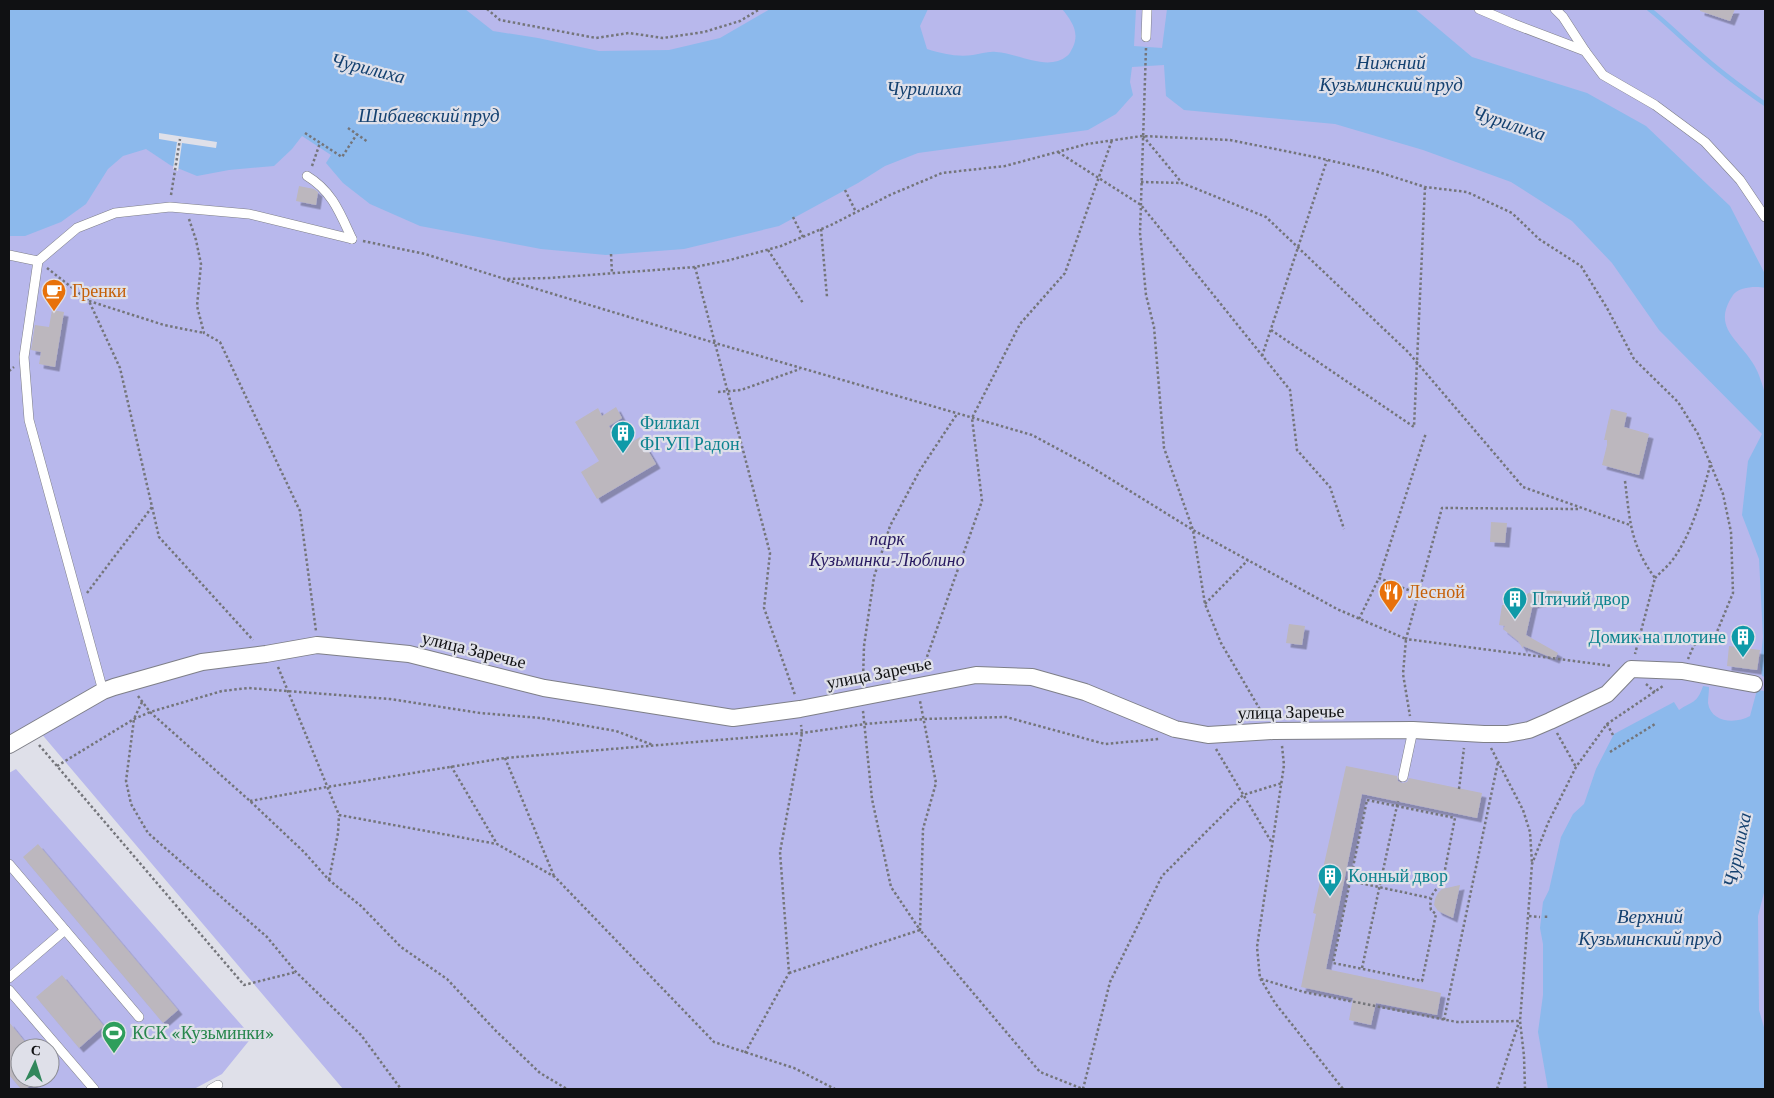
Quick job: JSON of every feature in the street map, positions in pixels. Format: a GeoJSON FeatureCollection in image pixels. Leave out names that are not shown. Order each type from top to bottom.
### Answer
{"type":"FeatureCollection","features":[{"type":"Feature","properties":{"kind":"street","name":"улица Заречье"},"geometry":{"type":"LineString","coordinates":[[9,745],[103,690],[202,662],[317,645],[409,654],[544,688],[733,718],[800,709],[976,675],[1032,677],[1085,692],[1175,729],[1208,735],[1273,731],[1412,730],[1466,734],[1507,734],[1529,730],[1607,694],[1630,670]]}},
{"type":"Feature","properties":{"kind":"street"},"geometry":{"type":"LineString","coordinates":[[1630,670],[1682,671],[1754,684]]}},
{"type":"Feature","properties":{"kind":"lane"},"geometry":{"type":"LineString","coordinates":[[1146,42],[1147,9]]}},
{"type":"Feature","properties":{"kind":"lane"},"geometry":{"type":"LineString","coordinates":[[1479,9],[1586,51]]}},
{"type":"Feature","properties":{"kind":"lane"},"geometry":{"type":"LineString","coordinates":[[1555,9],[1563,17],[1603,75],[1656,105],[1705,142],[1740,180],[1765,217]]}},
{"type":"Feature","properties":{"kind":"lane"},"geometry":{"type":"LineString","coordinates":[[307,176],[320,184],[335,202],[352,239]]}},
{"type":"Feature","properties":{"kind":"lane"},"geometry":{"type":"LineString","coordinates":[[103,690],[29,420],[24,357],[38,261],[77,228],[115,213],[170,207],[250,214],[352,239]]}},
{"type":"Feature","properties":{"kind":"lane"},"geometry":{"type":"LineString","coordinates":[[9,255],[38,261]]}},
{"type":"Feature","properties":{"kind":"lane"},"geometry":{"type":"LineString","coordinates":[[1403,777],[1412,730]]}},
{"type":"Feature","properties":{"kind":"lane"},"geometry":{"type":"LineString","coordinates":[[9,864],[139,1017]]}},
{"type":"Feature","properties":{"kind":"lane"},"geometry":{"type":"LineString","coordinates":[[9,978],[66,930]]}},
{"type":"Feature","properties":{"kind":"lane"},"geometry":{"type":"LineString","coordinates":[[9,990],[94,1089]]}},
{"type":"Feature","properties":{"kind":"path"},"geometry":{"type":"LineString","coordinates":[[487,9],[500,20],[596,38],[629,33],[663,38],[704,32],[740,21],[760,9]]}},
{"type":"Feature","properties":{"kind":"path"},"geometry":{"type":"LineString","coordinates":[[1146,42],[1140,233],[1146,295],[1154,327],[1164,448],[1192,530],[1205,604],[1221,642],[1282,744],[1284,765],[1282,783],[1257,947],[1260,978],[1275,1003],[1343,1089]]}},
{"type":"Feature","properties":{"kind":"path"},"geometry":{"type":"LineString","coordinates":[[348,128],[368,142]]}},
{"type":"Feature","properties":{"kind":"path"},"geometry":{"type":"LineString","coordinates":[[305,133],[342,157],[357,134]]}},
{"type":"Feature","properties":{"kind":"path"},"geometry":{"type":"LineString","coordinates":[[1142,136],[1182,183]]}},
{"type":"Feature","properties":{"kind":"path"},"geometry":{"type":"LineString","coordinates":[[505,279],[695,267],[768,250],[803,237],[890,195],[942,174],[1005,166],[1087,144],[1142,136],[1230,140],[1327,160],[1426,187],[1467,192],[1512,213],[1539,238],[1581,266],[1607,308],[1634,359],[1678,402],[1698,434],[1723,494],[1731,532],[1733,593],[1714,639],[1694,645],[1682,671],[1607,724],[1576,767],[1548,823],[1532,864]]}},
{"type":"Feature","properties":{"kind":"path"},"geometry":{"type":"LineString","coordinates":[[170,201],[180,139]]}},
{"type":"Feature","properties":{"kind":"path"},"geometry":{"type":"LineString","coordinates":[[920,930],[923,829],[936,783],[917,687],[982,501],[972,418],[1020,324],[1065,273],[1112,140]]}},
{"type":"Feature","properties":{"kind":"path"},"geometry":{"type":"LineString","coordinates":[[307,176],[320,143]]}},
{"type":"Feature","properties":{"kind":"path"},"geometry":{"type":"LineString","coordinates":[[1058,152],[1141,205],[1290,390],[1297,450],[1330,487],[1344,529]]}},
{"type":"Feature","properties":{"kind":"path"},"geometry":{"type":"LineString","coordinates":[[1262,356],[1327,160]]}},
{"type":"Feature","properties":{"kind":"path"},"geometry":{"type":"LineString","coordinates":[[1141,182],[1182,183],[1266,218],[1417,362],[1523,487],[1582,509],[1630,524]]}},
{"type":"Feature","properties":{"kind":"path"},"geometry":{"type":"LineString","coordinates":[[1271,330],[1414,427],[1426,187]]}},
{"type":"Feature","properties":{"kind":"path"},"geometry":{"type":"LineString","coordinates":[[845,190],[856,212]]}},
{"type":"Feature","properties":{"kind":"path"},"geometry":{"type":"LineString","coordinates":[[186,208],[201,264],[197,306],[204,333]]}},
{"type":"Feature","properties":{"kind":"path"},"geometry":{"type":"LineString","coordinates":[[793,218],[803,237]]}},
{"type":"Feature","properties":{"kind":"path"},"geometry":{"type":"LineString","coordinates":[[821,229],[827,297]]}},
{"type":"Feature","properties":{"kind":"path"},"geometry":{"type":"LineString","coordinates":[[352,239],[425,254],[715,343],[1032,435],[1088,465],[1192,530],[1337,609],[1406,639],[1587,662],[1630,670],[1655,578],[1673,559],[1687,535],[1700,503],[1711,462]]}},
{"type":"Feature","properties":{"kind":"path"},"geometry":{"type":"LineString","coordinates":[[768,250],[803,303]]}},
{"type":"Feature","properties":{"kind":"path"},"geometry":{"type":"LineString","coordinates":[[611,254],[612,273]]}},
{"type":"Feature","properties":{"kind":"path"},"geometry":{"type":"LineString","coordinates":[[38,261],[89,300],[164,325],[204,333],[220,342],[300,511],[317,645]]}},
{"type":"Feature","properties":{"kind":"path"},"geometry":{"type":"LineString","coordinates":[[695,267],[770,552],[764,608],[800,709],[802,734],[780,852],[789,973],[745,1053]]}},
{"type":"Feature","properties":{"kind":"path"},"geometry":{"type":"LineString","coordinates":[[89,300],[120,368],[159,537],[269,653],[288,691],[339,815],[338,833],[329,880]]}},
{"type":"Feature","properties":{"kind":"path"},"geometry":{"type":"LineString","coordinates":[[718,392],[741,390],[801,368]]}},
{"type":"Feature","properties":{"kind":"path"},"geometry":{"type":"LineString","coordinates":[[957,414],[920,470],[890,526],[874,577],[864,646],[862,697],[872,799],[891,887],[920,930],[1040,1072],[1083,1089],[1110,982],[1162,876],[1243,795],[1282,783]]}},
{"type":"Feature","properties":{"kind":"path"},"geometry":{"type":"LineString","coordinates":[[1359,619],[1379,578],[1426,432]]}},
{"type":"Feature","properties":{"kind":"path"},"geometry":{"type":"LineString","coordinates":[[1625,481],[1632,535],[1644,563],[1655,578]]}},
{"type":"Feature","properties":{"kind":"path"},"geometry":{"type":"LineString","coordinates":[[85,596],[152,507]]}},
{"type":"Feature","properties":{"kind":"path"},"geometry":{"type":"LineString","coordinates":[[1412,730],[1404,674],[1406,639],[1442,508],[1582,509]]}},
{"type":"Feature","properties":{"kind":"path"},"geometry":{"type":"LineString","coordinates":[[1205,604],[1248,560]]}},
{"type":"Feature","properties":{"kind":"path"},"geometry":{"type":"LineString","coordinates":[[1379,578],[1418,594]]}},
{"type":"Feature","properties":{"kind":"path"},"geometry":{"type":"LineString","coordinates":[[128,683],[150,712],[250,801],[304,852],[329,880],[361,906],[401,947],[447,979],[496,1031],[540,1073],[567,1089]]}},
{"type":"Feature","properties":{"kind":"path"},"geometry":{"type":"LineString","coordinates":[[57,766],[134,719],[150,712],[222,691],[248,688],[390,699],[480,713],[541,718],[616,731],[654,746]]}},
{"type":"Feature","properties":{"kind":"path"},"geometry":{"type":"LineString","coordinates":[[142,702],[134,719],[126,781],[131,804],[148,833],[267,937],[296,972],[361,1034],[401,1089]]}},
{"type":"Feature","properties":{"kind":"path"},"geometry":{"type":"LineString","coordinates":[[250,801],[505,758],[802,734],[864,724],[924,719],[1006,717],[1105,744],[1162,739]]}},
{"type":"Feature","properties":{"kind":"path"},"geometry":{"type":"LineString","coordinates":[[1550,721],[1576,767]]}},
{"type":"Feature","properties":{"kind":"path"},"geometry":{"type":"LineString","coordinates":[[1607,724],[1613,735]]}},
{"type":"Feature","properties":{"kind":"path"},"geometry":{"type":"LineString","coordinates":[[1610,752],[1655,724]]}},
{"type":"Feature","properties":{"kind":"path"},"geometry":{"type":"LineString","coordinates":[[29,734],[244,985],[296,972]]}},
{"type":"Feature","properties":{"kind":"path"},"geometry":{"type":"LineString","coordinates":[[1459,789],[1466,734]]}},
{"type":"Feature","properties":{"kind":"path"},"geometry":{"type":"LineString","coordinates":[[1484,734],[1523,810],[1530,832],[1532,864],[1520,1021],[1525,1089]]}},
{"type":"Feature","properties":{"kind":"path"},"geometry":{"type":"LineString","coordinates":[[1208,735],[1272,843]]}},
{"type":"Feature","properties":{"kind":"path"},"geometry":{"type":"LineString","coordinates":[[505,758],[555,877]]}},
{"type":"Feature","properties":{"kind":"path"},"geometry":{"type":"LineString","coordinates":[[1444,1020],[1498,762]]}},
{"type":"Feature","properties":{"kind":"path"},"geometry":{"type":"LineString","coordinates":[[451,766],[497,844]]}},
{"type":"Feature","properties":{"kind":"path"},"geometry":{"type":"LineString","coordinates":[[1453,818],[1367,800],[1348,881],[1333,963],[1422,981],[1436,914],[1431,910],[1431,898],[1436,889],[1442,885],[1455,818],[1453,818],[1454,813]]}},
{"type":"Feature","properties":{"kind":"path"},"geometry":{"type":"LineString","coordinates":[[1362,969],[1398,801]]}},
{"type":"Feature","properties":{"kind":"path"},"geometry":{"type":"LineString","coordinates":[[339,815],[497,844],[555,877],[714,1042],[794,1068],[835,1089]]}},
{"type":"Feature","properties":{"kind":"path"},"geometry":{"type":"LineString","coordinates":[[1348,881],[1431,898]]}},
{"type":"Feature","properties":{"kind":"path"},"geometry":{"type":"LineString","coordinates":[[1529,916],[1540,917]]}},
{"type":"Feature","properties":{"kind":"path"},"geometry":{"type":"LineString","coordinates":[[789,973],[920,930]]}},
{"type":"Feature","properties":{"kind":"path"},"geometry":{"type":"LineString","coordinates":[[1260,978],[1304,992],[1444,1020],[1457,1022],[1520,1021]]}},
{"type":"Feature","properties":{"kind":"path"},"geometry":{"type":"LineString","coordinates":[[1497,1089],[1520,1021]]}},
{"type":"Feature","properties":{"kind":"green space","name":"парк Кузьминки-Люблино"},"geometry":{"type":"Polygon","coordinates":[[[9,9],[1765,9],[1765,1089],[343,1089],[34,725],[9,738],[9,9]]]}},
{"type":"Feature","properties":{"kind":"green space"},"geometry":{"type":"Polygon","coordinates":[[[16,769],[252,1037],[222,1074],[194,1089],[9,1089],[9,773],[16,769]]]}},
{"type":"Feature","properties":{"kind":"water","name":"Шибаевский пруд"},"geometry":{"type":"Polygon","coordinates":[[[9,9],[465,9],[493,31],[599,51],[669,50],[720,38],[770,9],[928,9],[920,26],[927,49],[961,56],[996,52],[1042,62],[1051,62],[1068,55],[1075,42],[1074,26],[1062,9],[1136,9],[1134,46],[1162,48],[1167,9],[1415,9],[1472,57],[1587,93],[1646,126],[1730,206],[1765,274],[1765,288],[1748,288],[1736,292],[1727,306],[1725,316],[1726,325],[1730,333],[1754,365],[1765,393],[1765,677],[1762,676],[1760,665],[1763,637],[1759,559],[1742,515],[1748,461],[1762,434],[1659,330],[1612,263],[1572,221],[1511,182],[1423,150],[1335,124],[1184,110],[1166,96],[1164,65],[1132,67],[1130,82],[1133,95],[1116,114],[1088,130],[918,153],[885,166],[779,226],[684,249],[606,255],[541,249],[420,226],[370,204],[343,183],[326,163],[331,155],[302,136],[292,149],[274,166],[229,170],[197,176],[170,165],[146,149],[123,156],[108,169],[86,204],[61,222],[25,236],[9,236],[9,9]]]}},
{"type":"Feature","properties":{"kind":"water","name":"Верхний Кузьминский пруд"},"geometry":{"type":"Polygon","coordinates":[[[1703,686],[1709,687],[1708,703],[1714,715],[1731,721],[1750,716],[1757,690],[1765,691],[1765,889],[1758,916],[1759,1010],[1765,1031],[1765,1089],[1548,1089],[1538,1032],[1543,995],[1543,944],[1540,928],[1543,902],[1549,890],[1561,837],[1573,814],[1584,804],[1596,769],[1614,734],[1674,702],[1679,710],[1696,699],[1703,686]]]}},
{"type":"Feature","properties":{"kind":"pier"},"geometry":{"type":"Polygon","coordinates":[[[159,133],[217,142],[216,148],[182,143],[178,171],[173,169],[177,142],[159,139],[159,133]]]}},
{"type":"Feature","properties":{"kind":"building"},"geometry":{"type":"Polygon","coordinates":[[[1700,9],[1735,9],[1730,21],[1700,11],[1700,9]]]}},
{"type":"Feature","properties":{"kind":"building"},"geometry":{"type":"Polygon","coordinates":[[[299,186],[314,189],[318,192],[316,205],[296,201],[299,186]]]}},
{"type":"Feature","properties":{"kind":"building"},"geometry":{"type":"Polygon","coordinates":[[[52,310],[64,312],[55,367],[39,364],[41,352],[31,350],[35,325],[49,327],[52,310]]]}},
{"type":"Feature","properties":{"kind":"building","name":"Филиал ФГУП Радон"},"geometry":{"type":"Polygon","coordinates":[[[616,407],[622,418],[609,426],[622,448],[640,437],[656,464],[597,499],[581,472],[599,461],[575,422],[598,408],[602,416],[616,407]]]}},
{"type":"Feature","properties":{"kind":"building"},"geometry":{"type":"Polygon","coordinates":[[[1611,409],[1627,413],[1624,427],[1649,434],[1639,475],[1602,465],[1607,445],[1607,440],[1604,440],[1611,409]]]}},
{"type":"Feature","properties":{"kind":"building"},"geometry":{"type":"Polygon","coordinates":[[[1491,522],[1507,523],[1505,543],[1490,542],[1491,522]]]}},
{"type":"Feature","properties":{"kind":"building","name":"Птичий двор"},"geometry":{"type":"Polygon","coordinates":[[[1536,589],[1562,591],[1560,603],[1546,601],[1533,604],[1526,635],[1558,653],[1555,659],[1523,646],[1523,649],[1518,641],[1503,629],[1505,626],[1499,625],[1502,605],[1507,605],[1536,589]]]}},
{"type":"Feature","properties":{"kind":"building"},"geometry":{"type":"Polygon","coordinates":[[[1289,624],[1305,626],[1302,645],[1286,643],[1289,624]]]}},
{"type":"Feature","properties":{"kind":"building","name":"Домик на плотине"},"geometry":{"type":"Polygon","coordinates":[[[1729,646],[1760,650],[1757,670],[1727,666],[1729,646]]]}},
{"type":"Feature","properties":{"kind":"building","name":"Конный двор"},"geometry":{"type":"Polygon","coordinates":[[[1346,766],[1397,776],[1398,781],[1402,783],[1407,782],[1409,778],[1482,793],[1477,818],[1362,794],[1326,969],[1441,993],[1437,1015],[1376,1003],[1371,1025],[1349,1020],[1353,998],[1301,987],[1316,914],[1313,913],[1346,766]]]}},
{"type":"Feature","properties":{"kind":"building"},"geometry":{"type":"Polygon","coordinates":[[[38,844],[178,1010],[163,1023],[23,857],[38,844]]]}},
{"type":"Feature","properties":{"kind":"building"},"geometry":{"type":"Polygon","coordinates":[[[1460,885],[1453,918],[1438,911],[1434,905],[1438,893],[1442,889],[1460,885]]]}},
{"type":"Feature","properties":{"kind":"building"},"geometry":{"type":"Polygon","coordinates":[[[62,975],[104,1026],[79,1048],[36,997],[62,975]]]}},
{"type":"Feature","properties":{"kind":"building"},"geometry":{"type":"Polygon","coordinates":[[[9,1022],[22,1038],[10,1038],[10,1076],[9,1022]]]}},
{"type":"Feature","properties":{"kind":"waterway"},"geometry":{"type":"LineString","coordinates":[[1649,9],[1714,66],[1765,104]]}},
{"type":"Feature","properties":{"kind":"place","name":"Гренки"},"geometry":{"type":"Point","coordinates":[54,312]}},
{"type":"Feature","properties":{"kind":"place","name":"Филиал ФГУП Радон"},"geometry":{"type":"Point","coordinates":[623,454]}},
{"type":"Feature","properties":{"kind":"place","name":"Лесной"},"geometry":{"type":"Point","coordinates":[1391,613]}},
{"type":"Feature","properties":{"kind":"place","name":"Птичий двор"},"geometry":{"type":"Point","coordinates":[1515,620]}},
{"type":"Feature","properties":{"kind":"place","name":"Домик на плотине"},"geometry":{"type":"Point","coordinates":[1743,658]}},
{"type":"Feature","properties":{"kind":"place","name":"Конный двор"},"geometry":{"type":"Point","coordinates":[1330,897]}},
{"type":"Feature","properties":{"kind":"place","name":"КСК «Кузьминки»"},"geometry":{"type":"Point","coordinates":[114,1054]}},
{"type":"Feature","properties":{"kind":"water label","name":"Чурилиха"},"geometry":{"type":"Point","coordinates":[368,68]}},
{"type":"Feature","properties":{"kind":"water label","name":"Нижний Кузьминский пруд"},"geometry":{"type":"Point","coordinates":[1391,73]}},
{"type":"Feature","properties":{"kind":"water label","name":"Чурилиха"},"geometry":{"type":"Point","coordinates":[924,88]}},
{"type":"Feature","properties":{"kind":"water label","name":"Чурилиха"},"geometry":{"type":"Point","coordinates":[1509,123]}},
{"type":"Feature","properties":{"kind":"water label","name":"Чурилиха"},"geometry":{"type":"Point","coordinates":[1737,850]}}]}
